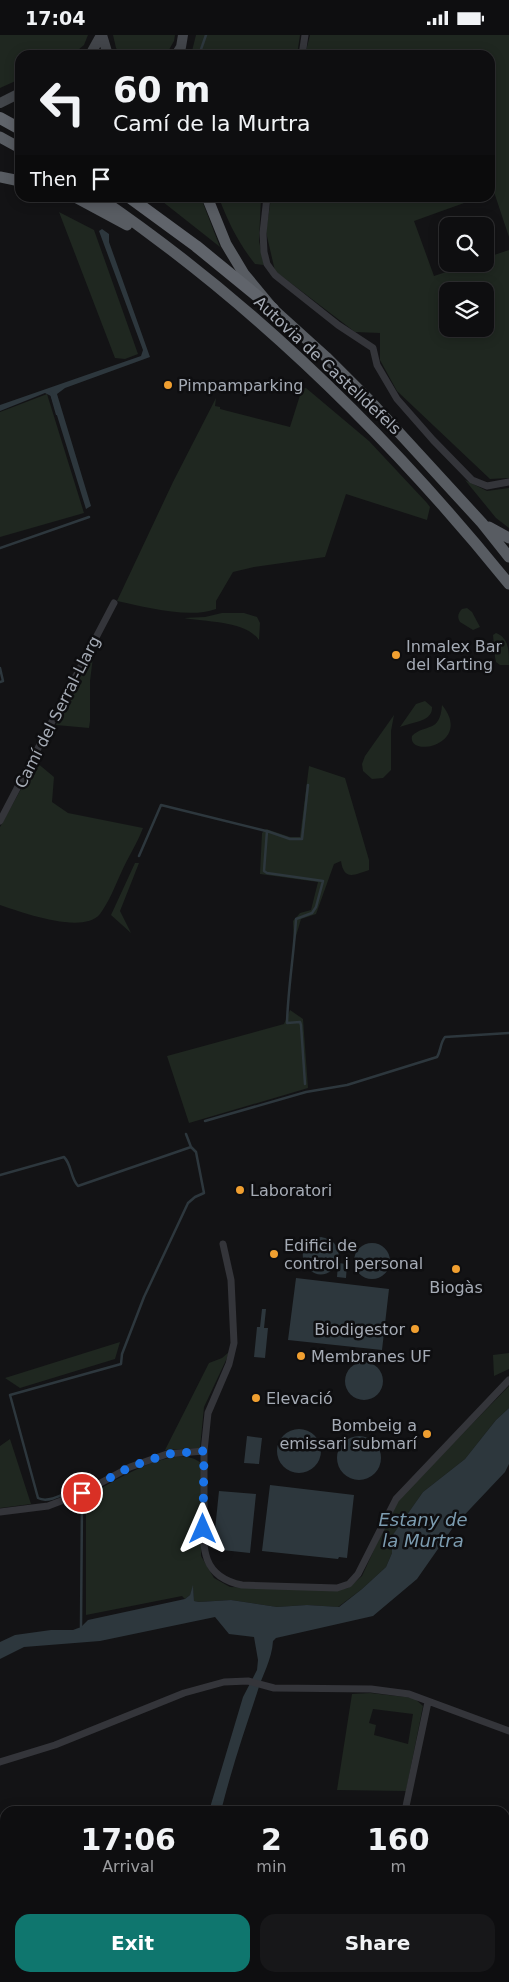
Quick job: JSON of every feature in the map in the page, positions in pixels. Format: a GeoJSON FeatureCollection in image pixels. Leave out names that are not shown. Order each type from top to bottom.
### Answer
{"type":"FeatureCollection","features":[{"type":"Feature","properties":{"kind":"highway"},"geometry":{"type":"LineString","coordinates":[[0,119],[15,126]]}},
{"type":"Feature","properties":{"kind":"highway"},"geometry":{"type":"LineString","coordinates":[[0,137],[15,145]]}},
{"type":"Feature","properties":{"kind":"highway"},"geometry":{"type":"LineString","coordinates":[[0,177],[15,180]]}},
{"type":"Feature","properties":{"kind":"highway"},"geometry":{"type":"LineString","coordinates":[[85,202],[161,242]]}},
{"type":"Feature","properties":{"kind":"highway","name":"Autovia de Castelldefels"},"geometry":{"type":"LineString","coordinates":[[105,202],[161,242],[244,308],[359,415],[458,521],[509,584]]}},
{"type":"Feature","properties":{"kind":"highway","name":"Autovia de Castelldefels"},"geometry":{"type":"LineString","coordinates":[[136,202],[196,246],[273,309],[326,357],[371,402],[482,523],[509,557]]}},
{"type":"Feature","properties":{"kind":"highway"},"geometry":{"type":"LineString","coordinates":[[208,202],[226,244],[244,274],[273,309]]}},
{"type":"Feature","properties":{"kind":"highway"},"geometry":{"type":"LineString","coordinates":[[482,523],[509,538]]}},
{"type":"Feature","properties":{"kind":"main road"},"geometry":{"type":"LineString","coordinates":[[93,50],[101,35]]}},
{"type":"Feature","properties":{"kind":"main road"},"geometry":{"type":"LineString","coordinates":[[101,35],[106,50]]}},
{"type":"Feature","properties":{"kind":"main road"},"geometry":{"type":"LineString","coordinates":[[179,50],[184,35]]}},
{"type":"Feature","properties":{"kind":"main road"},"geometry":{"type":"LineString","coordinates":[[0,103],[15,96]]}},
{"type":"Feature","properties":{"kind":"street"},"geometry":{"type":"LineString","coordinates":[[303,50],[305,35]]}},
{"type":"Feature","properties":{"kind":"street"},"geometry":{"type":"LineString","coordinates":[[267,202],[263,233],[264,252],[267,264],[275,275],[356,338],[373,348],[376,365],[397,399],[433,440],[472,479],[487,486],[509,482]]}},
{"type":"Feature","properties":{"kind":"street","name":"Camí del Serral-Llarg"},"geometry":{"type":"LineString","coordinates":[[0,821],[114,603]]}},
{"type":"Feature","properties":{"kind":"street"},"geometry":{"type":"LineString","coordinates":[[223,1244],[231,1280],[234,1343],[229,1364],[208,1413],[204,1451],[203,1548],[210,1565],[220,1577],[230,1582],[242,1585],[338,1588],[349,1584],[358,1574],[396,1499],[509,1380]]}},
{"type":"Feature","properties":{"kind":"street"},"geometry":{"type":"LineString","coordinates":[[0,1512],[48,1506],[82,1493],[130,1467],[167,1454],[204,1451]]}},
{"type":"Feature","properties":{"kind":"street"},"geometry":{"type":"LineString","coordinates":[[0,1762],[55,1745],[184,1693],[224,1682],[248,1681],[274,1688],[375,1690],[409,1694],[428,1703],[467,1714],[509,1731]]}},
{"type":"Feature","properties":{"kind":"street"},"geometry":{"type":"LineString","coordinates":[[406,1806],[428,1703]]}},
{"type":"Feature","properties":{"kind":"shaded area"},"geometry":{"type":"Polygon","coordinates":[[[0,35],[88,35],[84,45],[78,50],[15,50],[15,81],[0,88],[0,35]]]}},
{"type":"Feature","properties":{"kind":"shaded area"},"geometry":{"type":"Polygon","coordinates":[[[113,35],[175,35],[169,50],[117,50],[113,35]]]}},
{"type":"Feature","properties":{"kind":"shaded area"},"geometry":{"type":"Polygon","coordinates":[[[196,35],[300,35],[298,50],[192,50],[196,35]]]}},
{"type":"Feature","properties":{"kind":"shaded area"},"geometry":{"type":"Polygon","coordinates":[[[310,35],[509,35],[509,237],[495,195],[495,50],[306,50],[310,35]]]}},
{"type":"Feature","properties":{"kind":"shaded area"},"geometry":{"type":"Polygon","coordinates":[[[163,202],[203,202],[220,247],[163,202]]]}},
{"type":"Feature","properties":{"kind":"shaded area"},"geometry":{"type":"Polygon","coordinates":[[[221,202],[261,202],[259,241],[264,265],[255,264],[230,224],[221,202]]]}},
{"type":"Feature","properties":{"kind":"shaded area"},"geometry":{"type":"Polygon","coordinates":[[[270,202],[467,202],[414,221],[434,276],[446,272],[494,272],[494,255],[509,250],[509,478],[490,479],[397,391],[380,360],[380,333],[355,332],[275,271],[266,232],[270,202]]]}},
{"type":"Feature","properties":{"kind":"shaded area"},"geometry":{"type":"Polygon","coordinates":[[[59,212],[94,230],[138,354],[125,359],[115,358],[59,212]]]}},
{"type":"Feature","properties":{"kind":"shaded area"},"geometry":{"type":"Polygon","coordinates":[[[306,388],[369,441],[427,503],[430,507],[427,520],[346,494],[325,557],[254,567],[233,572],[216,601],[216,609],[193,613],[180,612],[154,609],[117,601],[173,482],[216,398],[215,406],[220,407],[220,409],[290,427],[302,389],[306,388]]]}},
{"type":"Feature","properties":{"kind":"shaded area"},"geometry":{"type":"Polygon","coordinates":[[[47,394],[84,513],[0,537],[0,412],[47,394]]]}},
{"type":"Feature","properties":{"kind":"shaded area"},"geometry":{"type":"Polygon","coordinates":[[[465,480],[487,491],[509,488],[509,528],[496,518],[465,480]]]}},
{"type":"Feature","properties":{"kind":"shaded area"},"geometry":{"type":"Polygon","coordinates":[[[467,608],[472,612],[480,627],[473,630],[460,622],[458,617],[460,612],[462,609],[467,608]]]}},
{"type":"Feature","properties":{"kind":"shaded area"},"geometry":{"type":"Polygon","coordinates":[[[222,613],[244,613],[257,617],[260,623],[259,640],[245,629],[225,623],[184,618],[205,617],[222,613]]]}},
{"type":"Feature","properties":{"kind":"shaded area"},"geometry":{"type":"Polygon","coordinates":[[[496,633],[504,638],[506,642],[509,665],[500,665],[496,662],[493,635],[496,633]]]}},
{"type":"Feature","properties":{"kind":"shaded area"},"geometry":{"type":"Polygon","coordinates":[[[94,649],[90,681],[89,728],[56,725],[94,649]]]}},
{"type":"Feature","properties":{"kind":"shaded area"},"geometry":{"type":"Polygon","coordinates":[[[425,701],[432,707],[429,716],[400,727],[416,704],[425,701]]]}},
{"type":"Feature","properties":{"kind":"shaded area"},"geometry":{"type":"Polygon","coordinates":[[[442,705],[450,718],[450,730],[445,738],[437,744],[428,747],[413,743],[412,736],[435,724],[441,714],[442,705]]]}},
{"type":"Feature","properties":{"kind":"shaded area"},"geometry":{"type":"Polygon","coordinates":[[[394,715],[391,731],[391,770],[383,778],[372,779],[363,771],[362,764],[365,756],[394,715]]]}},
{"type":"Feature","properties":{"kind":"shaded area"},"geometry":{"type":"Polygon","coordinates":[[[36,762],[54,777],[52,802],[68,813],[143,828],[112,894],[100,914],[92,920],[66,922],[52,920],[0,905],[0,827],[36,762]]]}},
{"type":"Feature","properties":{"kind":"shaded area"},"geometry":{"type":"Polygon","coordinates":[[[309,766],[345,778],[369,860],[369,870],[350,875],[345,872],[341,861],[334,864],[316,914],[301,919],[294,943],[293,921],[300,913],[311,910],[318,882],[260,874],[262,833],[266,829],[290,837],[300,837],[309,766]]]}},
{"type":"Feature","properties":{"kind":"shaded area"},"geometry":{"type":"Polygon","coordinates":[[[135,863],[139,863],[120,911],[131,933],[111,915],[135,863]]]}},
{"type":"Feature","properties":{"kind":"shaded area"},"geometry":{"type":"Polygon","coordinates":[[[290,1010],[303,1019],[308,1088],[189,1123],[167,1056],[284,1024],[290,1010]]]}},
{"type":"Feature","properties":{"kind":"shaded area"},"geometry":{"type":"Polygon","coordinates":[[[120,1342],[115,1359],[20,1388],[5,1378],[120,1342]]]}},
{"type":"Feature","properties":{"kind":"shaded area"},"geometry":{"type":"Polygon","coordinates":[[[229,1352],[204,1407],[200,1448],[165,1450],[209,1363],[222,1358],[229,1352]]]}},
{"type":"Feature","properties":{"kind":"shaded area"},"geometry":{"type":"Polygon","coordinates":[[[509,1353],[509,1369],[494,1376],[493,1355],[509,1353]]]}},
{"type":"Feature","properties":{"kind":"shaded area"},"geometry":{"type":"Polygon","coordinates":[[[509,1386],[509,1408],[496,1420],[465,1459],[423,1492],[393,1535],[392,1553],[386,1567],[362,1589],[338,1607],[307,1605],[277,1607],[231,1600],[199,1602],[194,1601],[193,1587],[190,1595],[185,1599],[182,1596],[86,1615],[86,1497],[127,1474],[160,1460],[176,1457],[190,1458],[201,1463],[201,1556],[214,1578],[230,1587],[333,1590],[348,1588],[362,1576],[396,1502],[509,1386]]]}},
{"type":"Feature","properties":{"kind":"shaded area"},"geometry":{"type":"Polygon","coordinates":[[[10,1439],[31,1504],[0,1508],[0,1446],[10,1439]]]}},
{"type":"Feature","properties":{"kind":"shaded area"},"geometry":{"type":"Polygon","coordinates":[[[370,1693],[414,1698],[423,1706],[406,1791],[337,1790],[352,1694],[370,1693]],[[373,1709],[369,1723],[376,1725],[374,1735],[408,1744],[413,1714],[373,1709]]]}},
{"type":"Feature","properties":{"kind":"water"},"geometry":{"type":"Polygon","coordinates":[[[102,229],[109,234],[109,242],[150,357],[65,388],[57,394],[91,506],[86,509],[51,396],[45,393],[0,411],[0,405],[141,356],[143,350],[99,231],[102,229]]]}},
{"type":"Feature","properties":{"kind":"water"},"geometry":{"type":"Polygon","coordinates":[[[321,1237],[330,1240],[336,1245],[339,1253],[338,1263],[347,1264],[346,1278],[337,1277],[338,1264],[329,1272],[320,1274],[312,1272],[306,1265],[303,1257],[304,1249],[310,1242],[321,1237]]]}},
{"type":"Feature","properties":{"kind":"water"},"geometry":{"type":"Polygon","coordinates":[[[372,1243],[379,1244],[385,1248],[389,1254],[389,1268],[385,1274],[379,1278],[372,1279],[365,1278],[359,1274],[355,1268],[354,1261],[355,1254],[359,1248],[365,1244],[372,1243]]]}},
{"type":"Feature","properties":{"kind":"water"},"geometry":{"type":"Polygon","coordinates":[[[296,1278],[389,1289],[382,1350],[288,1340],[296,1278]]]}},
{"type":"Feature","properties":{"kind":"water"},"geometry":{"type":"Polygon","coordinates":[[[262,1309],[266,1309],[264,1328],[268,1328],[265,1358],[254,1357],[257,1327],[260,1327],[262,1309]]]}},
{"type":"Feature","properties":{"kind":"water"},"geometry":{"type":"Polygon","coordinates":[[[364,1362],[378,1367],[383,1381],[378,1395],[364,1400],[350,1395],[345,1381],[350,1367],[364,1362]]]}},
{"type":"Feature","properties":{"kind":"water","name":"Estany de la Murtra"},"geometry":{"type":"Polygon","coordinates":[[[509,1408],[509,1464],[505,1472],[454,1526],[417,1579],[373,1616],[276,1638],[273,1641],[269,1661],[259,1686],[222,1806],[210,1806],[243,1697],[257,1670],[258,1660],[254,1637],[229,1634],[215,1617],[100,1641],[24,1647],[0,1659],[0,1642],[15,1635],[51,1630],[73,1630],[81,1627],[88,1620],[185,1599],[190,1595],[193,1585],[194,1601],[199,1602],[231,1600],[277,1607],[307,1605],[339,1607],[386,1567],[392,1553],[392,1536],[423,1492],[465,1459],[496,1420],[509,1408]]]}},
{"type":"Feature","properties":{"kind":"water"},"geometry":{"type":"Polygon","coordinates":[[[303,1429],[315,1435],[320,1442],[320,1460],[315,1467],[308,1472],[295,1473],[287,1470],[280,1463],[277,1447],[280,1439],[287,1432],[303,1429]]]}},
{"type":"Feature","properties":{"kind":"water"},"geometry":{"type":"Polygon","coordinates":[[[247,1436],[262,1438],[259,1464],[244,1463],[247,1436]]]}},
{"type":"Feature","properties":{"kind":"water"},"geometry":{"type":"Polygon","coordinates":[[[363,1436],[375,1442],[380,1449],[380,1467],[375,1474],[368,1479],[355,1480],[347,1477],[340,1470],[337,1454],[340,1446],[347,1439],[363,1436]]]}},
{"type":"Feature","properties":{"kind":"water"},"geometry":{"type":"Polygon","coordinates":[[[270,1485],[354,1495],[347,1558],[339,1557],[338,1559],[262,1551],[270,1485]]]}},
{"type":"Feature","properties":{"kind":"water"},"geometry":{"type":"Polygon","coordinates":[[[219,1491],[256,1494],[250,1553],[213,1549],[219,1491]]]}},
{"type":"Feature","properties":{"kind":"waterway"},"geometry":{"type":"LineString","coordinates":[[201,50],[206,35]]}},
{"type":"Feature","properties":{"kind":"waterway"},"geometry":{"type":"LineString","coordinates":[[51,393],[57,414]]}},
{"type":"Feature","properties":{"kind":"waterway"},"geometry":{"type":"LineString","coordinates":[[0,548],[89,517]]}},
{"type":"Feature","properties":{"kind":"waterway"},"geometry":{"type":"LineString","coordinates":[[0,668],[3,681],[0,682]]}},
{"type":"Feature","properties":{"kind":"waterway"},"geometry":{"type":"LineString","coordinates":[[305,1084],[301,1025],[300,1022],[287,1023],[289,997],[296,919],[312,913],[316,907],[323,881],[264,871],[267,831],[290,839],[302,839],[308,785]]}},
{"type":"Feature","properties":{"kind":"waterway"},"geometry":{"type":"LineString","coordinates":[[139,856],[161,805],[266,831]]}},
{"type":"Feature","properties":{"kind":"waterway"},"geometry":{"type":"LineString","coordinates":[[205,1121],[306,1092],[347,1085],[437,1057],[445,1037],[509,1033]]}},
{"type":"Feature","properties":{"kind":"waterway"},"geometry":{"type":"LineString","coordinates":[[78,1488],[53,1499],[38,1498],[10,1395],[121,1364],[122,1354],[144,1297],[188,1203],[204,1193],[196,1152],[191,1147],[186,1134]]}},
{"type":"Feature","properties":{"kind":"waterway"},"geometry":{"type":"LineString","coordinates":[[0,1175],[64,1157],[78,1186],[191,1147]]}},
{"type":"Feature","properties":{"kind":"waterway"},"geometry":{"type":"LineString","coordinates":[[81,1627],[82,1501]]}},
{"type":"Feature","properties":{"kind":"place","name":"Pimpamparking"},"geometry":{"type":"Point","coordinates":[168,385]}},
{"type":"Feature","properties":{"kind":"place","name":"Inmalex Bar del Karting"},"geometry":{"type":"Point","coordinates":[396,655]}},
{"type":"Feature","properties":{"kind":"place","name":"Laboratori"},"geometry":{"type":"Point","coordinates":[240,1190]}},
{"type":"Feature","properties":{"kind":"place","name":"Edifici de control i personal"},"geometry":{"type":"Point","coordinates":[274,1254]}},
{"type":"Feature","properties":{"kind":"place","name":"Biogàs"},"geometry":{"type":"Point","coordinates":[456,1269]}},
{"type":"Feature","properties":{"kind":"place","name":"Biodigestor"},"geometry":{"type":"Point","coordinates":[415,1329]}},
{"type":"Feature","properties":{"kind":"place","name":"Membranes UF"},"geometry":{"type":"Point","coordinates":[301,1356]}},
{"type":"Feature","properties":{"kind":"place","name":"Elevació"},"geometry":{"type":"Point","coordinates":[256,1398]}},
{"type":"Feature","properties":{"kind":"place","name":"Bombeig a emissari submarí"},"geometry":{"type":"Point","coordinates":[427,1434]}},
{"type":"Feature","properties":{"kind":"route"},"geometry":{"type":"LineString","coordinates":[[82,1493],[130,1467],[167,1454],[204,1451],[203,1529]]}}]}
